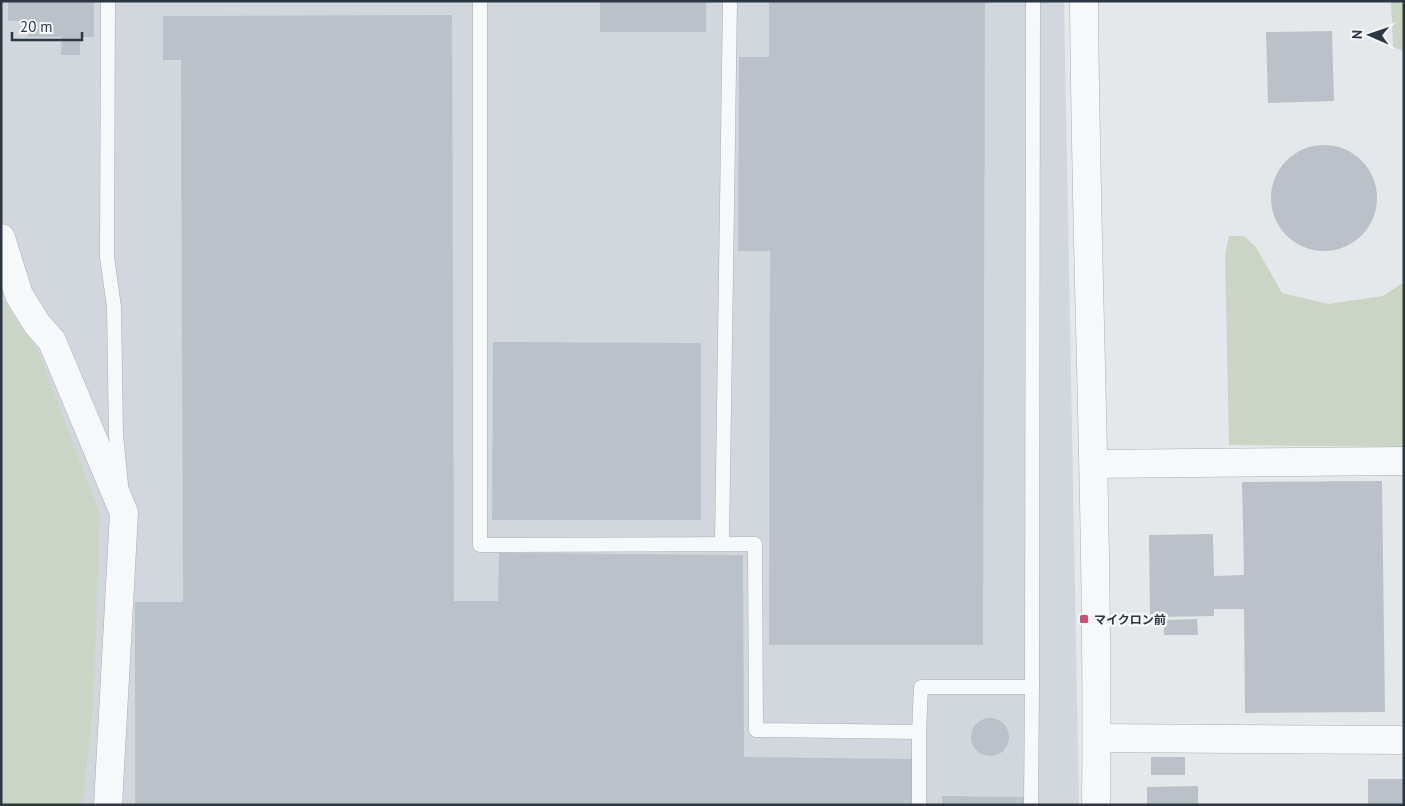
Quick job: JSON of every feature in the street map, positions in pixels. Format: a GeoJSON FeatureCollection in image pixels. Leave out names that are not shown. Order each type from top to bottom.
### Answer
{"type":"FeatureCollection","features":[{"type":"Feature","properties":{"kind":"street"},"geometry":{"type":"LineString","coordinates":[[1084,1],[1094,464],[1096,805]]}},
{"type":"Feature","properties":{"kind":"street"},"geometry":{"type":"LineString","coordinates":[[1,238],[19,295],[37,324],[52,341],[124,513],[108,805]]}},
{"type":"Feature","properties":{"kind":"street"},"geometry":{"type":"LineString","coordinates":[[1094,464],[1404,461]]}},
{"type":"Feature","properties":{"kind":"street"},"geometry":{"type":"LineString","coordinates":[[1097,738],[1404,740]]}},
{"type":"Feature","properties":{"kind":"lane"},"geometry":{"type":"LineString","coordinates":[[108,1],[107,257],[114,307],[116,435],[124,513]]}},
{"type":"Feature","properties":{"kind":"lane"},"geometry":{"type":"LineString","coordinates":[[480,1],[480,545],[755,544],[756,730],[919,732]]}},
{"type":"Feature","properties":{"kind":"lane"},"geometry":{"type":"LineString","coordinates":[[722,544],[730,1]]}},
{"type":"Feature","properties":{"kind":"lane"},"geometry":{"type":"LineString","coordinates":[[1031,805],[1033,1]]}},
{"type":"Feature","properties":{"kind":"lane"},"geometry":{"type":"LineString","coordinates":[[919,805],[921,686],[1032,687]]}},
{"type":"Feature","properties":{"kind":"shaded area"},"geometry":{"type":"Polygon","coordinates":[[[1,1],[1064,1],[1079,805],[83,805],[93,711],[38,350],[1,297],[1,1]]]}},
{"type":"Feature","properties":{"kind":"green space"},"geometry":{"type":"Polygon","coordinates":[[[1391,1],[1404,1],[1404,51],[1393,47],[1391,1]]]}},
{"type":"Feature","properties":{"kind":"green space"},"geometry":{"type":"Polygon","coordinates":[[[1229,236],[1244,236],[1256,247],[1282,293],[1328,304],[1383,296],[1404,282],[1404,447],[1229,445],[1225,255],[1229,236]]]}},
{"type":"Feature","properties":{"kind":"green space"},"geometry":{"type":"Polygon","coordinates":[[[1,297],[38,350],[100,515],[93,711],[83,805],[1,805],[1,297]]]}},
{"type":"Feature","properties":{"kind":"building"},"geometry":{"type":"Polygon","coordinates":[[[8,1],[94,1],[94,37],[80,37],[80,55],[61,55],[62,37],[28,37],[28,21],[8,21],[8,1]]]}},
{"type":"Feature","properties":{"kind":"building"},"geometry":{"type":"Polygon","coordinates":[[[600,1],[706,1],[706,32],[600,32],[600,1]]]}},
{"type":"Feature","properties":{"kind":"building"},"geometry":{"type":"Polygon","coordinates":[[[769,1],[985,1],[983,645],[769,645],[770,251],[738,251],[739,57],[769,57],[769,1]]]}},
{"type":"Feature","properties":{"kind":"building"},"geometry":{"type":"Polygon","coordinates":[[[452,15],[454,601],[498,601],[499,553],[743,555],[744,757],[913,759],[912,805],[135,805],[135,602],[183,602],[181,60],[163,60],[163,16],[452,15]]]}},
{"type":"Feature","properties":{"kind":"building"},"geometry":{"type":"Polygon","coordinates":[[[1332,31],[1334,101],[1268,103],[1266,32],[1332,31]]]}},
{"type":"Feature","properties":{"kind":"building"},"geometry":{"type":"Polygon","coordinates":[[[1324,145],[1344,149],[1361,161],[1373,178],[1377,198],[1373,218],[1361,235],[1344,247],[1324,251],[1304,247],[1287,235],[1275,218],[1271,198],[1275,178],[1287,161],[1304,149],[1324,145]]]}},
{"type":"Feature","properties":{"kind":"building"},"geometry":{"type":"Polygon","coordinates":[[[493,342],[701,343],[701,520],[492,520],[493,342]]]}},
{"type":"Feature","properties":{"kind":"building"},"geometry":{"type":"Polygon","coordinates":[[[1382,481],[1385,712],[1245,713],[1244,609],[1214,609],[1214,616],[1150,617],[1149,535],[1213,534],[1214,576],[1244,575],[1242,482],[1382,481]]]}},
{"type":"Feature","properties":{"kind":"building"},"geometry":{"type":"Polygon","coordinates":[[[1197,619],[1198,635],[1164,635],[1164,620],[1197,619]]]}},
{"type":"Feature","properties":{"kind":"building"},"geometry":{"type":"Polygon","coordinates":[[[990,718],[1003,724],[1009,737],[1003,750],[990,756],[977,750],[971,737],[977,724],[990,718]]]}},
{"type":"Feature","properties":{"kind":"building"},"geometry":{"type":"Polygon","coordinates":[[[1151,757],[1185,757],[1185,775],[1151,775],[1151,757]]]}},
{"type":"Feature","properties":{"kind":"building"},"geometry":{"type":"Polygon","coordinates":[[[1368,779],[1404,779],[1404,805],[1368,805],[1368,779]]]}},
{"type":"Feature","properties":{"kind":"building"},"geometry":{"type":"Polygon","coordinates":[[[1198,786],[1198,805],[1147,805],[1147,787],[1198,786]]]}},
{"type":"Feature","properties":{"kind":"building"},"geometry":{"type":"Polygon","coordinates":[[[942,796],[1025,797],[1025,805],[942,805],[942,796]]]}},
{"type":"Feature","properties":{"kind":"place","name":"マイクロン前"},"geometry":{"type":"Point","coordinates":[1084,619]}}]}
